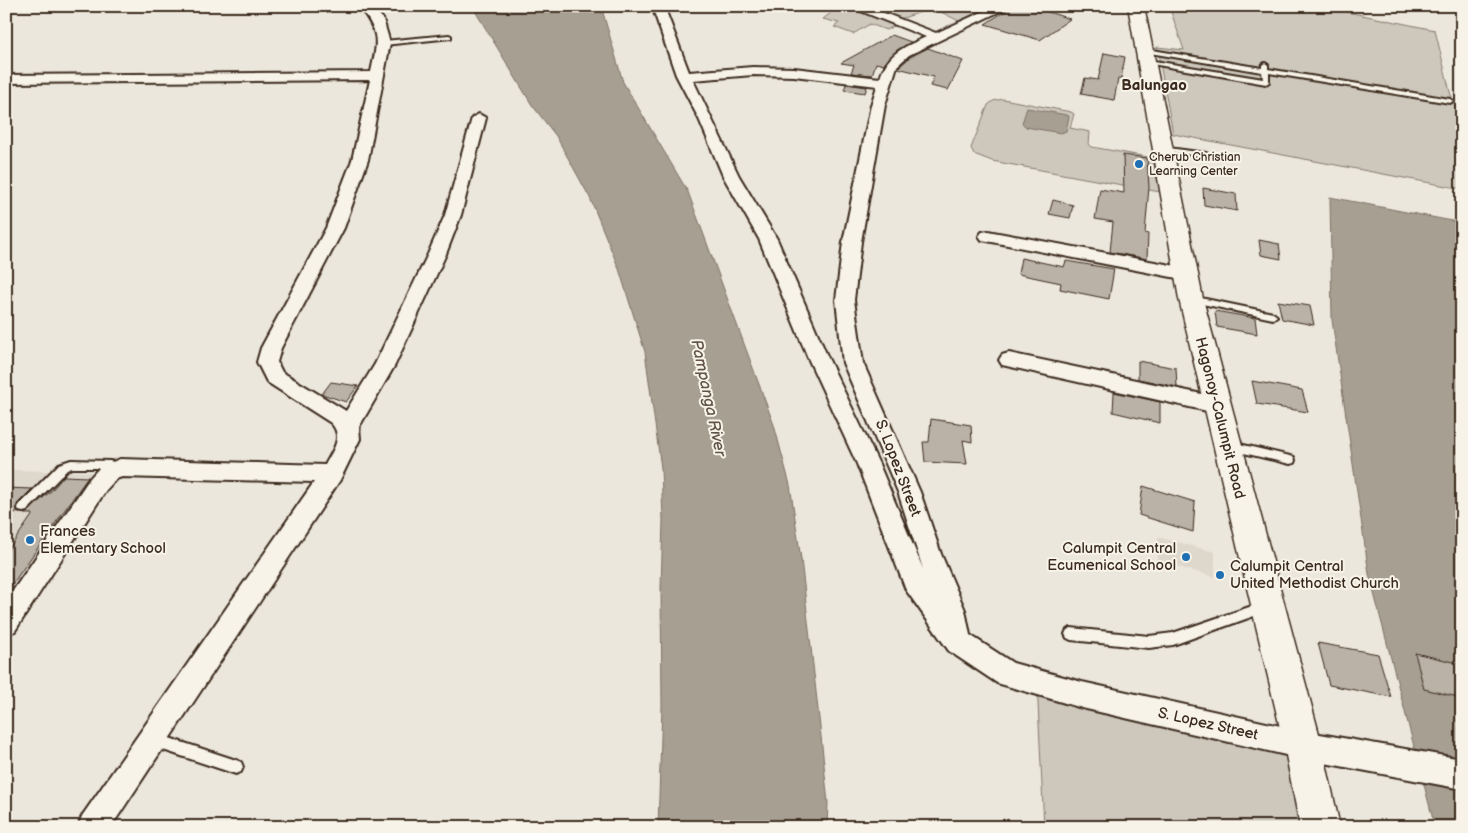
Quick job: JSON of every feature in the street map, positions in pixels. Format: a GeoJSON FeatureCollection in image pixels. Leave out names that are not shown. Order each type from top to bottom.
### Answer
{"type":"FeatureCollection","features":[{"type":"Feature","properties":{"kind":"main road","name":"Hagonoy-Calumpit Road"},"geometry":{"type":"LineString","coordinates":[[1136,6],[1189,287],[1216,405],[1303,745],[1320,827]]}},
{"type":"Feature","properties":{"kind":"street"},"geometry":{"type":"LineString","coordinates":[[348,427],[339,417],[274,377],[267,362],[271,348],[335,228],[360,160],[384,43],[377,19],[365,6]]}},
{"type":"Feature","properties":{"kind":"street"},"geometry":{"type":"LineString","coordinates":[[658,6],[684,77],[731,176],[768,239],[818,358],[868,464],[919,590],[958,642]]}},
{"type":"Feature","properties":{"kind":"street"},"geometry":{"type":"LineString","coordinates":[[854,6],[936,36]]}},
{"type":"Feature","properties":{"kind":"street","name":"S. Lopez Street"},"geometry":{"type":"LineString","coordinates":[[1005,6],[904,52],[891,65],[884,83],[851,252],[845,300],[853,362],[883,428],[908,492],[929,554],[952,610],[958,642],[1007,674],[1082,695],[1303,745],[1462,774]]}},
{"type":"Feature","properties":{"kind":"street"},"geometry":{"type":"LineString","coordinates":[[684,77],[753,72],[794,72],[884,83]]}},
{"type":"Feature","properties":{"kind":"street"},"geometry":{"type":"LineString","coordinates":[[6,79],[196,79],[377,76]]}},
{"type":"Feature","properties":{"kind":"street"},"geometry":{"type":"LineString","coordinates":[[93,827],[332,474],[349,439],[348,427],[385,365],[437,254],[453,215],[479,118]]}},
{"type":"Feature","properties":{"kind":"street"},"geometry":{"type":"LineString","coordinates":[[988,236],[1189,287]]}},
{"type":"Feature","properties":{"kind":"street"},"geometry":{"type":"LineString","coordinates":[[1009,360],[1216,405]]}},
{"type":"Feature","properties":{"kind":"street"},"geometry":{"type":"LineString","coordinates":[[6,623],[98,484],[108,473],[120,468],[332,474]]}},
{"type":"Feature","properties":{"kind":"lane"},"geometry":{"type":"LineString","coordinates":[[384,43],[449,38]]}},
{"type":"Feature","properties":{"kind":"lane"},"geometry":{"type":"LineString","coordinates":[[1147,57],[1265,68],[1450,101]]}},
{"type":"Feature","properties":{"kind":"lane"},"geometry":{"type":"LineString","coordinates":[[1147,57],[1266,82],[1265,68]]}},
{"type":"Feature","properties":{"kind":"lane"},"geometry":{"type":"LineString","coordinates":[[1164,149],[1206,155]]}},
{"type":"Feature","properties":{"kind":"lane"},"geometry":{"type":"LineString","coordinates":[[1189,287],[1273,316]]}},
{"type":"Feature","properties":{"kind":"lane"},"geometry":{"type":"LineString","coordinates":[[1226,445],[1290,460]]}},
{"type":"Feature","properties":{"kind":"lane"},"geometry":{"type":"LineString","coordinates":[[23,508],[63,467],[71,464],[105,464],[110,465],[114,471]]}},
{"type":"Feature","properties":{"kind":"lane"},"geometry":{"type":"LineString","coordinates":[[1071,634],[1149,642],[1172,640],[1267,606]]}},
{"type":"Feature","properties":{"kind":"lane"},"geometry":{"type":"LineString","coordinates":[[154,739],[236,767]]}},
{"type":"Feature","properties":{"kind":"shaded area"},"geometry":{"type":"Polygon","coordinates":[[[883,6],[992,6],[959,21],[933,8],[894,21],[898,24],[886,30],[870,24],[853,34],[834,27],[839,23],[823,19],[832,12],[883,6]]]}},
{"type":"Feature","properties":{"kind":"shaded area"},"geometry":{"type":"Polygon","coordinates":[[[1169,6],[1318,6],[1435,30],[1450,92],[1462,125],[1462,189],[1173,134],[1157,47],[1184,50],[1169,6]]]}},
{"type":"Feature","properties":{"kind":"shaded area"},"geometry":{"type":"Polygon","coordinates":[[[1003,99],[1071,112],[1074,114],[1070,128],[1090,132],[1089,144],[1092,147],[1153,158],[1160,192],[992,161],[974,154],[971,148],[988,105],[993,101],[1003,99]]]}},
{"type":"Feature","properties":{"kind":"shaded area","name":"Frances Elementary School"},"geometry":{"type":"Polygon","coordinates":[[[6,470],[100,472],[6,607],[6,470]]]}},
{"type":"Feature","properties":{"kind":"shaded area","name":"Calumpit Central Ecumenical School"},"geometry":{"type":"Polygon","coordinates":[[[1158,537],[1215,552],[1215,577],[1157,561],[1158,537]]]}},
{"type":"Feature","properties":{"kind":"shaded area"},"geometry":{"type":"Polygon","coordinates":[[[1037,682],[1294,741],[1315,827],[1044,827],[1037,682]]]}},
{"type":"Feature","properties":{"kind":"water","name":"Pampanga River"},"geometry":{"type":"Polygon","coordinates":[[[472,6],[601,6],[623,82],[688,192],[774,425],[790,485],[801,559],[820,727],[828,803],[827,827],[658,827],[662,707],[661,588],[663,520],[661,468],[645,352],[619,269],[590,198],[556,136],[532,105],[472,6]]]}},
{"type":"Feature","properties":{"kind":"water"},"geometry":{"type":"Polygon","coordinates":[[[1027,108],[1069,116],[1066,131],[1061,133],[1026,127],[1022,123],[1027,108]]]}},
{"type":"Feature","properties":{"kind":"water"},"geometry":{"type":"Polygon","coordinates":[[[1330,197],[1462,223],[1462,827],[1435,827],[1369,574],[1332,320],[1330,197]]]}},
{"type":"Feature","properties":{"kind":"building"},"geometry":{"type":"Polygon","coordinates":[[[1013,6],[1030,6],[1070,19],[1040,40],[985,24],[1013,6]]]}},
{"type":"Feature","properties":{"kind":"building"},"geometry":{"type":"Polygon","coordinates":[[[892,35],[911,42],[896,51],[884,65],[876,63],[872,75],[851,73],[854,65],[841,63],[892,35]]]}},
{"type":"Feature","properties":{"kind":"building"},"geometry":{"type":"Polygon","coordinates":[[[928,48],[963,61],[948,90],[930,86],[934,77],[898,68],[910,57],[928,48]]]}},
{"type":"Feature","properties":{"kind":"building"},"geometry":{"type":"Polygon","coordinates":[[[1104,53],[1125,57],[1121,79],[1118,79],[1114,100],[1081,94],[1085,78],[1098,80],[1104,53]]]}},
{"type":"Feature","properties":{"kind":"building"},"geometry":{"type":"Polygon","coordinates":[[[846,84],[867,87],[865,93],[844,90],[846,84]]]}},
{"type":"Feature","properties":{"kind":"building"},"geometry":{"type":"Polygon","coordinates":[[[1123,155],[1147,158],[1149,187],[1145,233],[1148,234],[1147,259],[1110,252],[1113,222],[1095,219],[1100,189],[1124,193],[1123,155]]]}},
{"type":"Feature","properties":{"kind":"building"},"geometry":{"type":"Polygon","coordinates":[[[1203,188],[1236,194],[1237,211],[1204,205],[1203,188]]]}},
{"type":"Feature","properties":{"kind":"building"},"geometry":{"type":"Polygon","coordinates":[[[1053,200],[1073,205],[1070,218],[1049,214],[1053,200]]]}},
{"type":"Feature","properties":{"kind":"building"},"geometry":{"type":"Polygon","coordinates":[[[1259,240],[1279,244],[1281,259],[1261,255],[1259,240]]]}},
{"type":"Feature","properties":{"kind":"building"},"geometry":{"type":"Polygon","coordinates":[[[1021,258],[1064,267],[1066,261],[1114,269],[1109,299],[1060,289],[1061,283],[1018,274],[1021,258]]]}},
{"type":"Feature","properties":{"kind":"building"},"geometry":{"type":"Polygon","coordinates":[[[1278,301],[1310,306],[1314,325],[1282,319],[1278,301]]]}},
{"type":"Feature","properties":{"kind":"building"},"geometry":{"type":"Polygon","coordinates":[[[1215,311],[1255,318],[1257,334],[1217,327],[1215,311]]]}},
{"type":"Feature","properties":{"kind":"building"},"geometry":{"type":"Polygon","coordinates":[[[1138,361],[1176,368],[1177,387],[1138,379],[1138,361]]]}},
{"type":"Feature","properties":{"kind":"building"},"geometry":{"type":"Polygon","coordinates":[[[1252,381],[1302,390],[1308,412],[1257,404],[1252,381]]]}},
{"type":"Feature","properties":{"kind":"building"},"geometry":{"type":"Polygon","coordinates":[[[331,382],[358,386],[346,402],[322,394],[331,382]]]}},
{"type":"Feature","properties":{"kind":"building"},"geometry":{"type":"Polygon","coordinates":[[[1114,392],[1160,402],[1160,423],[1113,412],[1114,392]]]}},
{"type":"Feature","properties":{"kind":"building"},"geometry":{"type":"Polygon","coordinates":[[[931,419],[971,425],[972,442],[963,440],[967,464],[925,462],[923,442],[929,442],[931,419]]]}},
{"type":"Feature","properties":{"kind":"building"},"geometry":{"type":"Polygon","coordinates":[[[64,476],[88,477],[6,593],[6,553],[33,514],[24,514],[51,491],[64,476]]]}},
{"type":"Feature","properties":{"kind":"building"},"geometry":{"type":"Polygon","coordinates":[[[1143,486],[1195,502],[1193,532],[1139,515],[1143,486]]]}},
{"type":"Feature","properties":{"kind":"building"},"geometry":{"type":"Polygon","coordinates":[[[6,488],[32,489],[17,504],[17,512],[21,513],[6,512],[6,488]]]}},
{"type":"Feature","properties":{"kind":"building"},"geometry":{"type":"Polygon","coordinates":[[[1318,643],[1378,654],[1391,697],[1329,685],[1318,643]]]}},
{"type":"Feature","properties":{"kind":"building"},"geometry":{"type":"Polygon","coordinates":[[[1415,653],[1462,664],[1462,698],[1424,689],[1415,653]]]}},
{"type":"Feature","properties":{"kind":"place","name":"Cherub Christian Learning Center"},"geometry":{"type":"Point","coordinates":[1139,164]}},
{"type":"Feature","properties":{"kind":"place","name":"Frances Elementary School"},"geometry":{"type":"Point","coordinates":[30,540]}},
{"type":"Feature","properties":{"kind":"place","name":"Calumpit Central Ecumenical School"},"geometry":{"type":"Point","coordinates":[1186,557]}},
{"type":"Feature","properties":{"kind":"place","name":"Calumpit Central United Methodist Church"},"geometry":{"type":"Point","coordinates":[1220,575]}},
{"type":"Feature","properties":{"kind":"district","name":"Balungao"},"geometry":{"type":"Point","coordinates":[1154,85]}}]}
